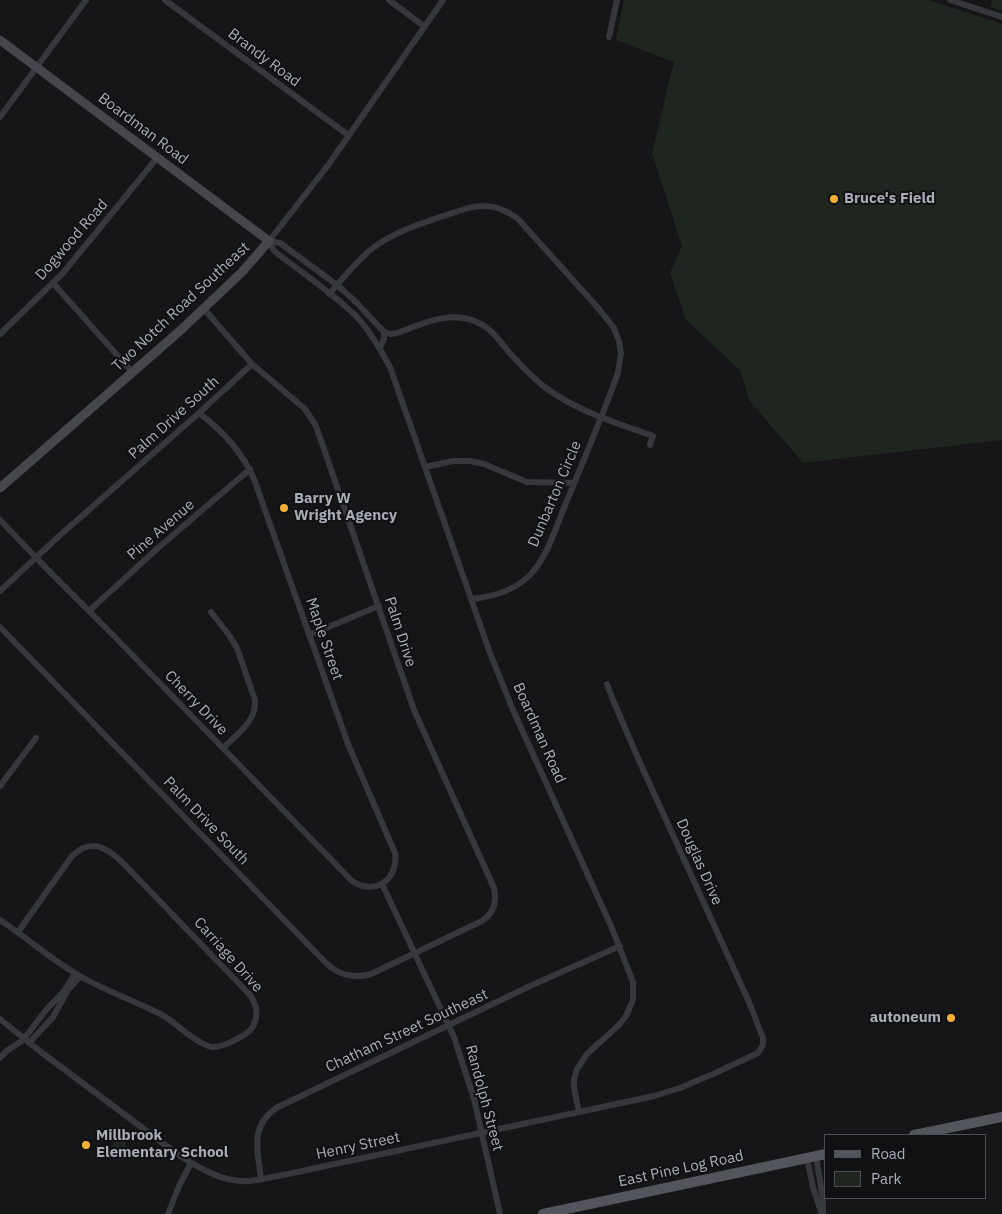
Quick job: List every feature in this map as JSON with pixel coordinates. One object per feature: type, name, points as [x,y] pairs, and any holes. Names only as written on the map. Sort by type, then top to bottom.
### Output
[{"type":"main road","points":[[919,1134],[1002,1117]]},
{"type":"main road","name":"East Pine Log Road","points":[[543,1214],[570,1211],[816,1156]]},
{"type":"street","points":[[0,117],[86,0]]},
{"type":"street","name":"Brandy Road","points":[[165,0],[348,135]]},
{"type":"street","points":[[390,0],[425,27]]},
{"type":"street","name":"Two Notch Road Southeast","points":[[0,488],[133,373],[242,272],[269,241],[323,171],[444,0]]},
{"type":"street","points":[[609,37],[617,0]]},
{"type":"street","points":[[950,0],[1002,18]]},
{"type":"street","name":"Boardman Road","points":[[0,40],[269,241],[280,243],[337,285],[384,332]]},
{"type":"street","name":"Dogwood Road","points":[[0,334],[64,272],[157,158]]},
{"type":"street","name":"Dunbarton Circle","points":[[329,294],[369,252],[393,236],[468,208],[485,206],[503,210],[519,220],[614,328],[619,341],[621,360],[618,373],[550,542],[530,574],[515,586],[503,592],[471,599]]},
{"type":"street","name":"Boardman Road","points":[[269,241],[274,251],[356,317],[372,336],[390,367],[490,653],[513,710],[608,918],[633,982],[633,1000],[623,1021],[587,1054],[578,1069],[574,1080],[578,1112]]},
{"type":"street","points":[[53,283],[133,373]]},
{"type":"street","name":"Palm Drive","points":[[204,309],[252,364],[305,409],[319,432],[414,710],[495,894],[494,908],[486,919],[453,936],[415,952]]},
{"type":"street","points":[[380,348],[384,339],[384,332],[397,333],[448,317],[462,318],[481,324],[491,332],[528,373],[546,388],[582,409],[653,436],[650,445]]},
{"type":"street","name":"Palm Drive South","points":[[0,591],[252,364]]},
{"type":"street","name":"Maple Street","points":[[199,413],[226,436],[245,460],[254,479],[348,744],[395,853],[396,862],[393,871],[382,884]]},
{"type":"street","points":[[425,467],[453,461],[470,461],[491,466],[527,482],[574,483]]},
{"type":"street","name":"Pine Avenue","points":[[89,611],[158,548],[250,469]]},
{"type":"street","name":"Cherry Drive","points":[[0,520],[352,881],[364,886],[373,887],[382,884]]},
{"type":"street","points":[[309,635],[379,606]]},
{"type":"street","points":[[211,612],[230,635],[237,648],[255,700],[255,709],[252,717],[223,748]]},
{"type":"street","name":"Palm Drive South","points":[[0,627],[329,966],[339,973],[361,976],[371,974],[415,952]]},
{"type":"street","name":"Douglas Drive","points":[[608,684],[641,764],[749,1002],[763,1038],[763,1045],[760,1050]]},
{"type":"street","points":[[0,786],[36,738]]},
{"type":"street","name":"Carriage Drive","points":[[0,920],[77,975],[163,1016],[200,1042],[212,1046],[223,1045],[247,1033],[253,1026],[256,1018],[256,1008],[250,995],[122,862],[103,847],[84,848],[72,856],[18,932]]},
{"type":"street","name":"Randolph Street","points":[[382,884],[449,1025],[456,1044],[468,1078],[500,1214]]},
{"type":"street","name":"Chatham Street Southeast","points":[[261,1179],[257,1136],[264,1120],[280,1106],[530,986],[620,946]]},
{"type":"street","points":[[0,1058],[8,1050],[27,1040],[53,1016],[77,975]]},
{"type":"street","name":"Henry Street","points":[[0,1019],[83,1084],[191,1163],[227,1179],[242,1181],[261,1179],[654,1096],[720,1071],[758,1053],[760,1050]]},
{"type":"street","points":[[816,1156],[823,1200],[822,1214]]},
{"type":"street","points":[[168,1214],[191,1163]]},
{"type":"green space","name":"Bruce's Field","points":[[624,0],[929,0],[1002,24],[1002,440],[803,463],[749,400],[740,370],[686,320],[670,273],[682,246],[652,153],[674,62],[616,40]]},
{"type":"green space","points":[[992,0],[1002,0],[1002,11],[990,7]]},
{"type":"green space","points":[[124,1132],[126,1149],[113,1150],[112,1134]]},
{"type":"place","name":"Bruce's Field","points":[[834,199]]},
{"type":"place","name":"Barry W Wright Agency","points":[[284,508]]},
{"type":"place","name":"autoneum","points":[[951,1018]]},
{"type":"place","name":"Millbrook Elementary School","points":[[86,1145]]}]
